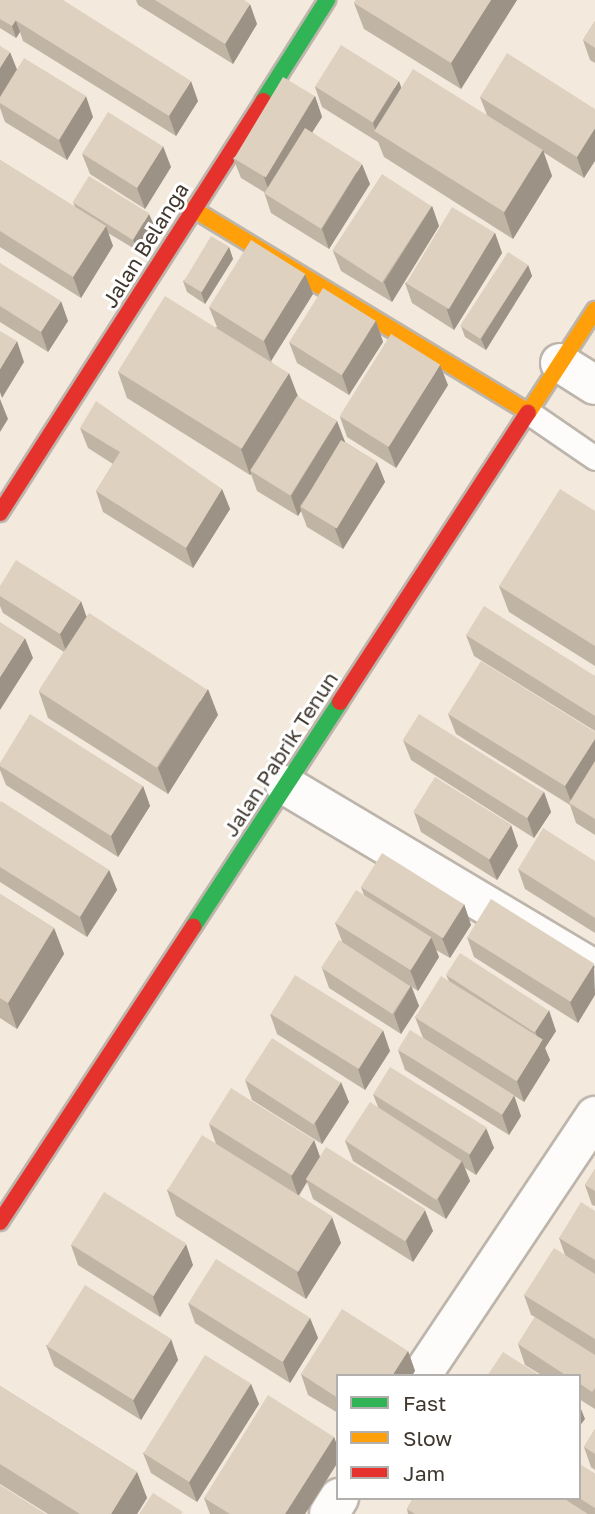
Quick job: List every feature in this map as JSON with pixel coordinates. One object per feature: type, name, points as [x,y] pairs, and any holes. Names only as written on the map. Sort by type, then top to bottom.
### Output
[{"type":"street","name":"Jalan Belanga","points":[[0,513],[193,209],[314,5]]},
{"type":"street","points":[[193,209],[528,412]]},
{"type":"street","name":"Jalan Pabrik Tenun","points":[[0,1222],[595,310]]},
{"type":"street","points":[[560,363],[595,386]]},
{"type":"street","points":[[285,785],[595,970]]},
{"type":"street","points":[[422,1374],[595,1116]]},
{"type":"lane","points":[[528,412],[595,458]]},
{"type":"building","points":[[0,0],[28,0],[12,26],[0,19]]},
{"type":"building","points":[[28,0],[63,0],[191,81],[169,116],[15,20]]},
{"type":"building","points":[[155,0],[244,0],[250,4],[225,44]]},
{"type":"building","points":[[356,0],[491,0],[451,63],[354,3]]},
{"type":"building","points":[[595,21],[595,48],[583,40]]},
{"type":"building","points":[[341,45],[399,81],[373,123],[315,87]]},
{"type":"building","points":[[0,46],[10,52],[0,68]]},
{"type":"building","points":[[507,53],[595,109],[595,128],[577,157],[480,97]]},
{"type":"building","points":[[24,58],[86,96],[59,140],[0,103],[0,97]]},
{"type":"building","points":[[413,69],[543,150],[504,212],[374,131]]},
{"type":"building","points":[[283,77],[315,96],[266,177],[234,158]]},
{"type":"building","points":[[108,112],[163,146],[137,188],[82,154]]},
{"type":"building","points":[[305,128],[362,164],[321,229],[264,193]]},
{"type":"building","points":[[0,160],[106,226],[73,277],[0,231]]},
{"type":"building","points":[[382,174],[431,206],[382,282],[332,250]]},
{"type":"building","points":[[89,176],[149,214],[133,240],[73,202]]},
{"type":"building","points":[[452,207],[495,233],[449,309],[406,283]]},
{"type":"building","points":[[211,236],[229,247],[202,292],[184,281]]},
{"type":"building","points":[[251,240],[305,274],[263,341],[209,307]]},
{"type":"building","points":[[508,252],[528,265],[480,339],[460,326]]},
{"type":"building","points":[[0,263],[61,301],[41,332],[0,306]]},
{"type":"building","points":[[323,288],[376,321],[342,375],[289,342]]},
{"type":"building","points":[[165,296],[289,373],[242,449],[118,371]]},
{"type":"building","points":[[0,331],[17,341],[0,369]]},
{"type":"building","points":[[391,334],[440,365],[389,447],[340,416]]},
{"type":"building","points":[[297,396],[337,421],[290,496],[250,471]]},
{"type":"building","points":[[96,401],[222,489],[186,548],[96,491],[120,452],[80,428]]},
{"type":"building","points":[[341,440],[377,462],[337,528],[301,507]]},
{"type":"building","points":[[560,489],[595,511],[595,646],[499,586]]},
{"type":"building","points":[[16,560],[81,601],[60,634],[0,596],[0,586]]},
{"type":"building","points":[[484,606],[595,676],[595,716],[466,635]]},
{"type":"building","points":[[89,613],[207,690],[157,768],[38,691]]},
{"type":"building","points":[[0,622],[25,638],[0,677]]},
{"type":"building","points":[[481,661],[595,732],[595,739],[565,786],[448,714]]},
{"type":"building","points":[[30,714],[143,786],[111,836],[0,766]]},
{"type":"building","points":[[419,714],[544,792],[527,818],[403,740]]},
{"type":"building","points":[[595,761],[595,819],[569,803]]},
{"type":"building","points":[[435,777],[511,825],[490,859],[413,812]]},
{"type":"building","points":[[1,801],[109,870],[80,917],[0,867]]},
{"type":"building","points":[[543,828],[595,861],[595,918],[518,869]]},
{"type":"building","points":[[382,853],[464,904],[443,938],[361,887]]},
{"type":"building","points":[[356,890],[431,937],[411,970],[335,923]]},
{"type":"building","points":[[0,894],[54,928],[8,1003],[0,998]]},
{"type":"building","points":[[491,899],[594,964],[571,1002],[467,937]]},
{"type":"building","points":[[339,940],[410,986],[392,1014],[321,968]]},
{"type":"building","points":[[460,953],[549,1011],[535,1033],[446,975]]},
{"type":"building","points":[[295,975],[383,1030],[359,1069],[271,1014]]},
{"type":"building","points":[[441,976],[543,1040],[517,1081],[415,1018]]},
{"type":"building","points":[[410,1030],[514,1095],[502,1115],[398,1050]]},
{"type":"building","points":[[272,1038],[341,1083],[314,1125],[245,1080]]},
{"type":"building","points":[[390,1067],[487,1127],[470,1155],[373,1094]]},
{"type":"building","points":[[231,1088],[314,1140],[292,1176],[209,1124]]},
{"type":"building","points":[[370,1102],[461,1161],[436,1200],[345,1141]]},
{"type":"building","points":[[202,1135],[333,1217],[298,1272],[168,1190]]},
{"type":"building","points":[[326,1147],[425,1209],[405,1241],[306,1179]]},
{"type":"building","points":[[595,1169],[595,1191],[585,1185]]},
{"type":"building","points":[[104,1192],[186,1243],[153,1296],[71,1245]]},
{"type":"building","points":[[581,1202],[595,1211],[595,1260],[559,1238]]},
{"type":"building","points":[[554,1248],[595,1274],[595,1339],[524,1295]]},
{"type":"building","points":[[216,1259],[310,1318],[283,1362],[188,1303]]},
{"type":"building","points":[[85,1285],[172,1339],[133,1400],[47,1346]]},
{"type":"building","points":[[342,1309],[408,1351],[393,1374],[336,1374],[336,1397],[301,1374]]},
{"type":"building","points":[[535,1317],[595,1355],[595,1388],[592,1392],[581,1384],[581,1374],[564,1374],[518,1344]]},
{"type":"building","points":[[503,1352],[538,1374],[488,1374]]},
{"type":"building","points":[[205,1355],[251,1384],[189,1482],[144,1453]]},
{"type":"building","points":[[0,1386],[137,1472],[111,1514],[80,1514],[0,1464]]},
{"type":"building","points":[[268,1395],[334,1437],[285,1514],[230,1514],[204,1498]]},
{"type":"building","points":[[595,1429],[595,1454],[584,1447]]},
{"type":"building","points":[[581,1465],[595,1474],[595,1508],[581,1499]]},
{"type":"building","points":[[0,1485],[46,1514],[0,1514]]},
{"type":"building","points":[[153,1493],[183,1512],[139,1514]]},
{"type":"building","points":[[412,1500],[566,1500],[588,1514],[415,1514],[407,1509]]},
{"type":"traffic: fast","points":[[263,101],[327,0]]},
{"type":"traffic: fast","points":[[193,927],[340,702]]},
{"type":"traffic: slow","points":[[193,209],[528,412]]},
{"type":"traffic: slow","points":[[528,413],[595,310]]},
{"type":"traffic: jam","points":[[0,513],[263,101]]},
{"type":"traffic: jam","points":[[340,702],[528,413]]},
{"type":"traffic: jam","points":[[0,1222],[193,927]]}]
